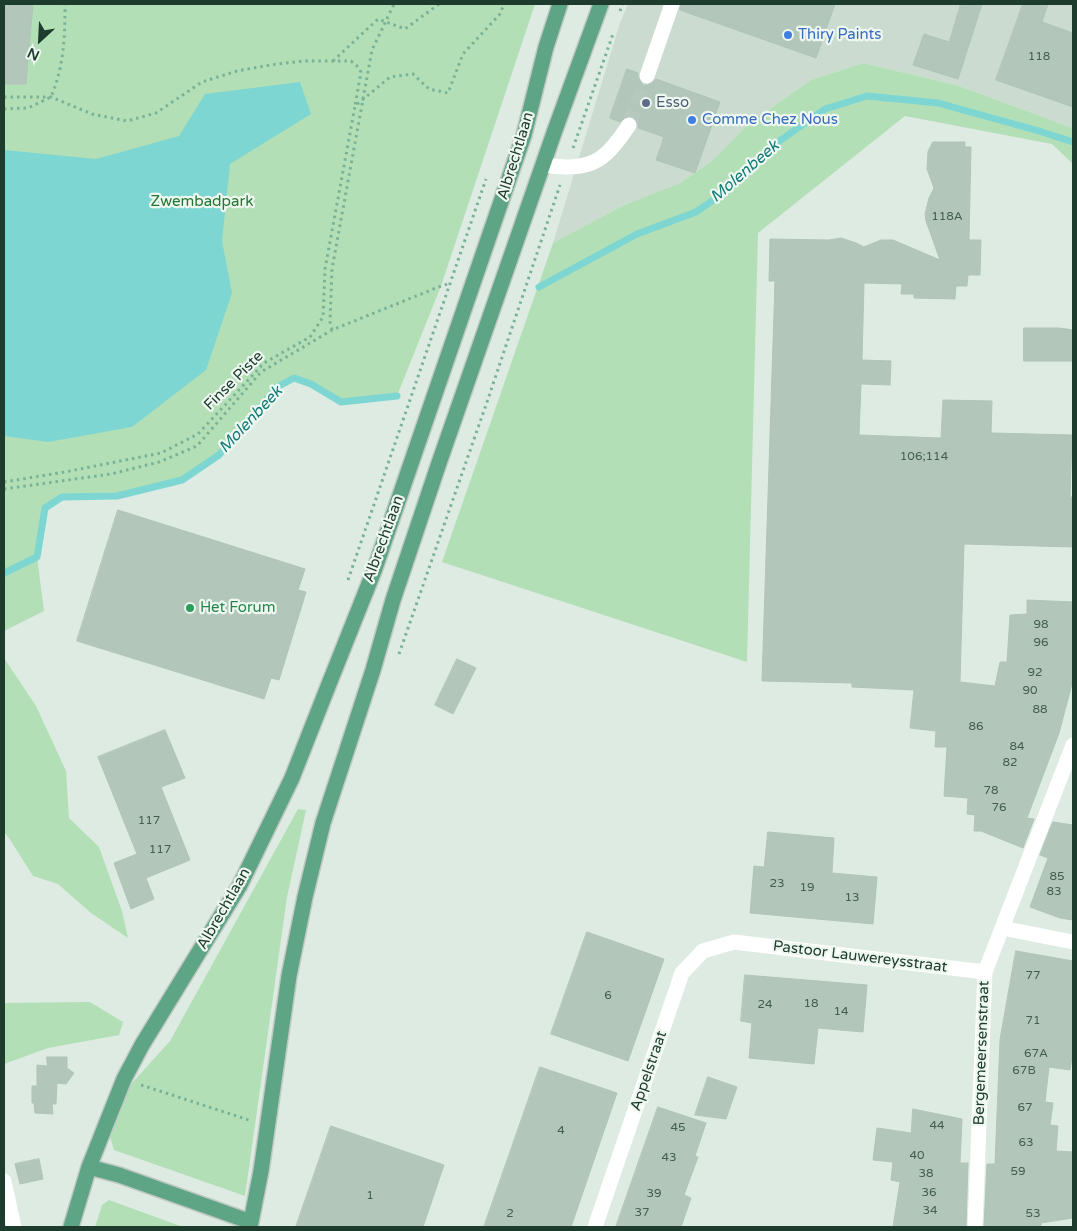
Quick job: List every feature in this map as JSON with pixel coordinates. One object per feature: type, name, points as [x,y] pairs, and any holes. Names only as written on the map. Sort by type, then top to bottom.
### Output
[{"type":"main road","name":"Albrechtlaan","points":[[72,1227],[89,1167],[124,1079],[142,1045],[240,886],[292,778],[374,571],[476,277],[524,135],[546,47],[560,4]]},
{"type":"main road","name":"Albrechtlaan","points":[[250,1225],[261,1171],[289,976],[305,897],[323,823],[373,670],[401,576],[543,165],[601,4]]},
{"type":"main road","points":[[89,1167],[119,1175],[250,1225]]},
{"type":"street","points":[[647,76],[672,4]]},
{"type":"street","points":[[543,165],[566,168],[586,166],[602,158],[616,144],[629,125]]},
{"type":"street","name":"Bergemeersenstraat","points":[[975,1227],[985,972],[1073,745]]},
{"type":"street","points":[[1002,928],[1073,942]]},
{"type":"street","name":"Pastoor Lauwereysstraat","points":[[734,942],[985,972]]},
{"type":"street","name":"Appelstraat","points":[[595,1227],[682,973],[703,951],[734,942]]},
{"type":"street","points":[[4,1180],[14,1227]]},
{"type":"path","points":[[4,109],[28,108],[51,97],[58,79],[64,46],[65,4]]},
{"type":"path","points":[[332,330],[330,322],[332,268],[372,50],[394,4]]},
{"type":"path","points":[[333,61],[378,19],[405,29],[439,4]]},
{"type":"path","points":[[355,106],[390,77],[412,74],[429,89],[448,92],[463,54],[500,14],[504,4]]},
{"type":"path","points":[[620,12],[623,4]]},
{"type":"path","points":[[397,662],[614,28]]},
{"type":"path","name":"Finse Piste","points":[[4,97],[51,97],[86,112],[127,121],[156,113],[202,82],[237,71],[270,64],[303,61],[351,61],[358,66],[360,72],[325,268],[323,317],[310,337],[264,363],[198,434],[161,452],[65,472],[4,482]]},
{"type":"path","points":[[346,585],[488,174]]},
{"type":"path","points":[[4,489],[112,474],[158,462],[197,446],[261,372],[332,330],[441,286],[476,277]]},
{"type":"path","points":[[134,1082],[250,1120]]},
{"type":"shaded area","points":[[628,4],[1073,4],[1073,128],[956,85],[863,63],[811,80],[747,125],[711,162],[680,183],[624,205],[553,243],[620,23]]},
{"type":"green space","name":"Zwembadpark","points":[[4,4],[535,4],[441,286],[397,396],[341,402],[311,384],[294,378],[277,387],[219,455],[182,480],[117,496],[62,497],[45,508],[37,557],[44,611],[4,631]]},
{"type":"green space","points":[[863,63],[956,85],[1073,128],[1073,164],[1052,144],[905,116],[758,233],[747,662],[442,562],[553,243],[624,205],[680,183],[711,162],[747,125],[811,80]]},
{"type":"green space","points":[[4,658],[36,706],[66,771],[69,818],[99,847],[122,911],[128,938],[91,913],[58,884],[33,876],[4,832]]},
{"type":"green space","points":[[298,809],[306,810],[287,897],[245,1196],[114,1150],[106,1124],[133,1082],[170,1041]]},
{"type":"green space","points":[[90,1002],[123,1022],[119,1035],[48,1048],[4,1064],[4,1003]]},
{"type":"green space","points":[[109,1200],[183,1227],[95,1227],[102,1205]]},
{"type":"water","points":[[300,82],[311,114],[230,164],[222,241],[232,293],[206,370],[132,427],[48,442],[4,436],[4,150],[96,159],[179,136],[205,94]]},
{"type":"building","points":[[4,4],[33,4],[26,84],[4,84]]},
{"type":"building","name":"Thiry Paints","points":[[681,4],[835,4],[816,58],[680,10]]},
{"type":"building","points":[[961,4],[982,4],[958,79],[913,65],[924,34],[949,42]]},
{"type":"building","points":[[1023,4],[1048,4],[1042,22],[1073,33],[1073,107],[996,80]]},
{"type":"building","points":[[627,69],[638,73],[638,78],[643,85],[649,85],[656,79],[720,102],[695,173],[656,160],[664,137],[638,128],[638,122],[634,117],[626,116],[620,122],[610,118]]},
{"type":"building","points":[[933,142],[965,142],[965,147],[971,147],[969,240],[981,240],[980,275],[968,275],[967,286],[956,286],[955,299],[914,298],[914,294],[901,294],[902,284],[864,283],[862,360],[891,361],[890,385],[861,384],[859,435],[941,438],[943,400],[992,401],[991,433],[1072,435],[1070,497],[1073,497],[1073,547],[964,544],[960,682],[995,686],[1000,662],[1007,662],[1010,615],[1027,614],[1027,600],[1073,602],[1073,680],[1059,733],[1027,818],[1034,819],[1023,848],[981,831],[974,831],[975,815],[967,814],[968,798],[944,796],[947,747],[935,747],[936,731],[910,728],[914,690],[852,687],[852,683],[762,681],[775,281],[769,281],[770,239],[829,240],[841,238],[864,247],[881,240],[893,240],[940,260],[925,214],[934,188],[927,169],[928,152]]},
{"type":"building","points":[[1024,328],[1073,330],[1073,361],[1024,361]]},
{"type":"building","name":"Het Forum","points":[[118,510],[305,569],[298,590],[306,592],[279,680],[271,678],[264,699],[77,641]]},
{"type":"building","points":[[457,659],[476,668],[453,714],[435,705]]},
{"type":"building","points":[[165,730],[185,778],[161,787],[190,860],[146,878],[154,899],[131,909],[114,863],[137,854],[98,757]]},
{"type":"building","points":[[1053,822],[1073,825],[1073,920],[1060,918],[1030,907],[1048,858],[1040,855]]},
{"type":"building","points":[[768,832],[834,838],[832,873],[877,877],[873,924],[750,913],[754,866],[764,867]]},
{"type":"building","points":[[587,932],[664,959],[628,1061],[551,1034]]},
{"type":"building","points":[[1016,951],[1073,961],[1073,1050],[1070,1070],[1049,1067],[1045,1102],[1053,1103],[1050,1125],[1058,1126],[1056,1151],[1073,1152],[1073,1218],[1041,1223],[1041,1227],[984,1227],[987,1164],[995,1164],[1000,1040]]},
{"type":"building","points":[[745,975],[867,985],[863,1032],[818,1028],[814,1064],[749,1058],[752,1023],[741,1021]]},
{"type":"building","points":[[47,1057],[67,1057],[67,1068],[74,1073],[66,1084],[57,1083],[56,1104],[52,1104],[53,1114],[35,1113],[34,1103],[32,1103],[32,1086],[37,1086],[37,1065],[47,1066]]},
{"type":"building","points":[[540,1067],[617,1093],[571,1227],[484,1227]]},
{"type":"building","points":[[708,1077],[737,1087],[726,1119],[695,1115]]},
{"type":"building","points":[[658,1107],[706,1123],[695,1156],[698,1157],[684,1195],[691,1198],[681,1227],[616,1227]]},
{"type":"building","points":[[913,1109],[962,1119],[960,1163],[968,1163],[966,1227],[893,1227],[900,1182],[891,1180],[893,1162],[873,1160],[877,1128],[911,1133]]},
{"type":"building","points":[[331,1126],[444,1165],[423,1227],[296,1227]]},
{"type":"building","points":[[39,1159],[43,1179],[20,1184],[15,1164]]},
{"type":"waterway","name":"Molenbeek","points":[[539,287],[637,234],[696,212],[732,187],[768,149],[825,109],[867,96],[938,103],[1073,142]]},
{"type":"waterway","name":"Molenbeek","points":[[4,573],[37,557],[45,508],[62,497],[117,496],[182,480],[219,455],[277,387],[294,378],[311,384],[341,402],[397,396]]},
{"type":"tunnel","points":[[629,125],[647,76]]},
{"type":"place","name":"Thiry Paints","points":[[788,35]]},
{"type":"place","name":"Esso","points":[[646,103]]},
{"type":"place","name":"Comme Chez Nous","points":[[692,120]]},
{"type":"place","name":"Het Forum","points":[[190,608]]}]
